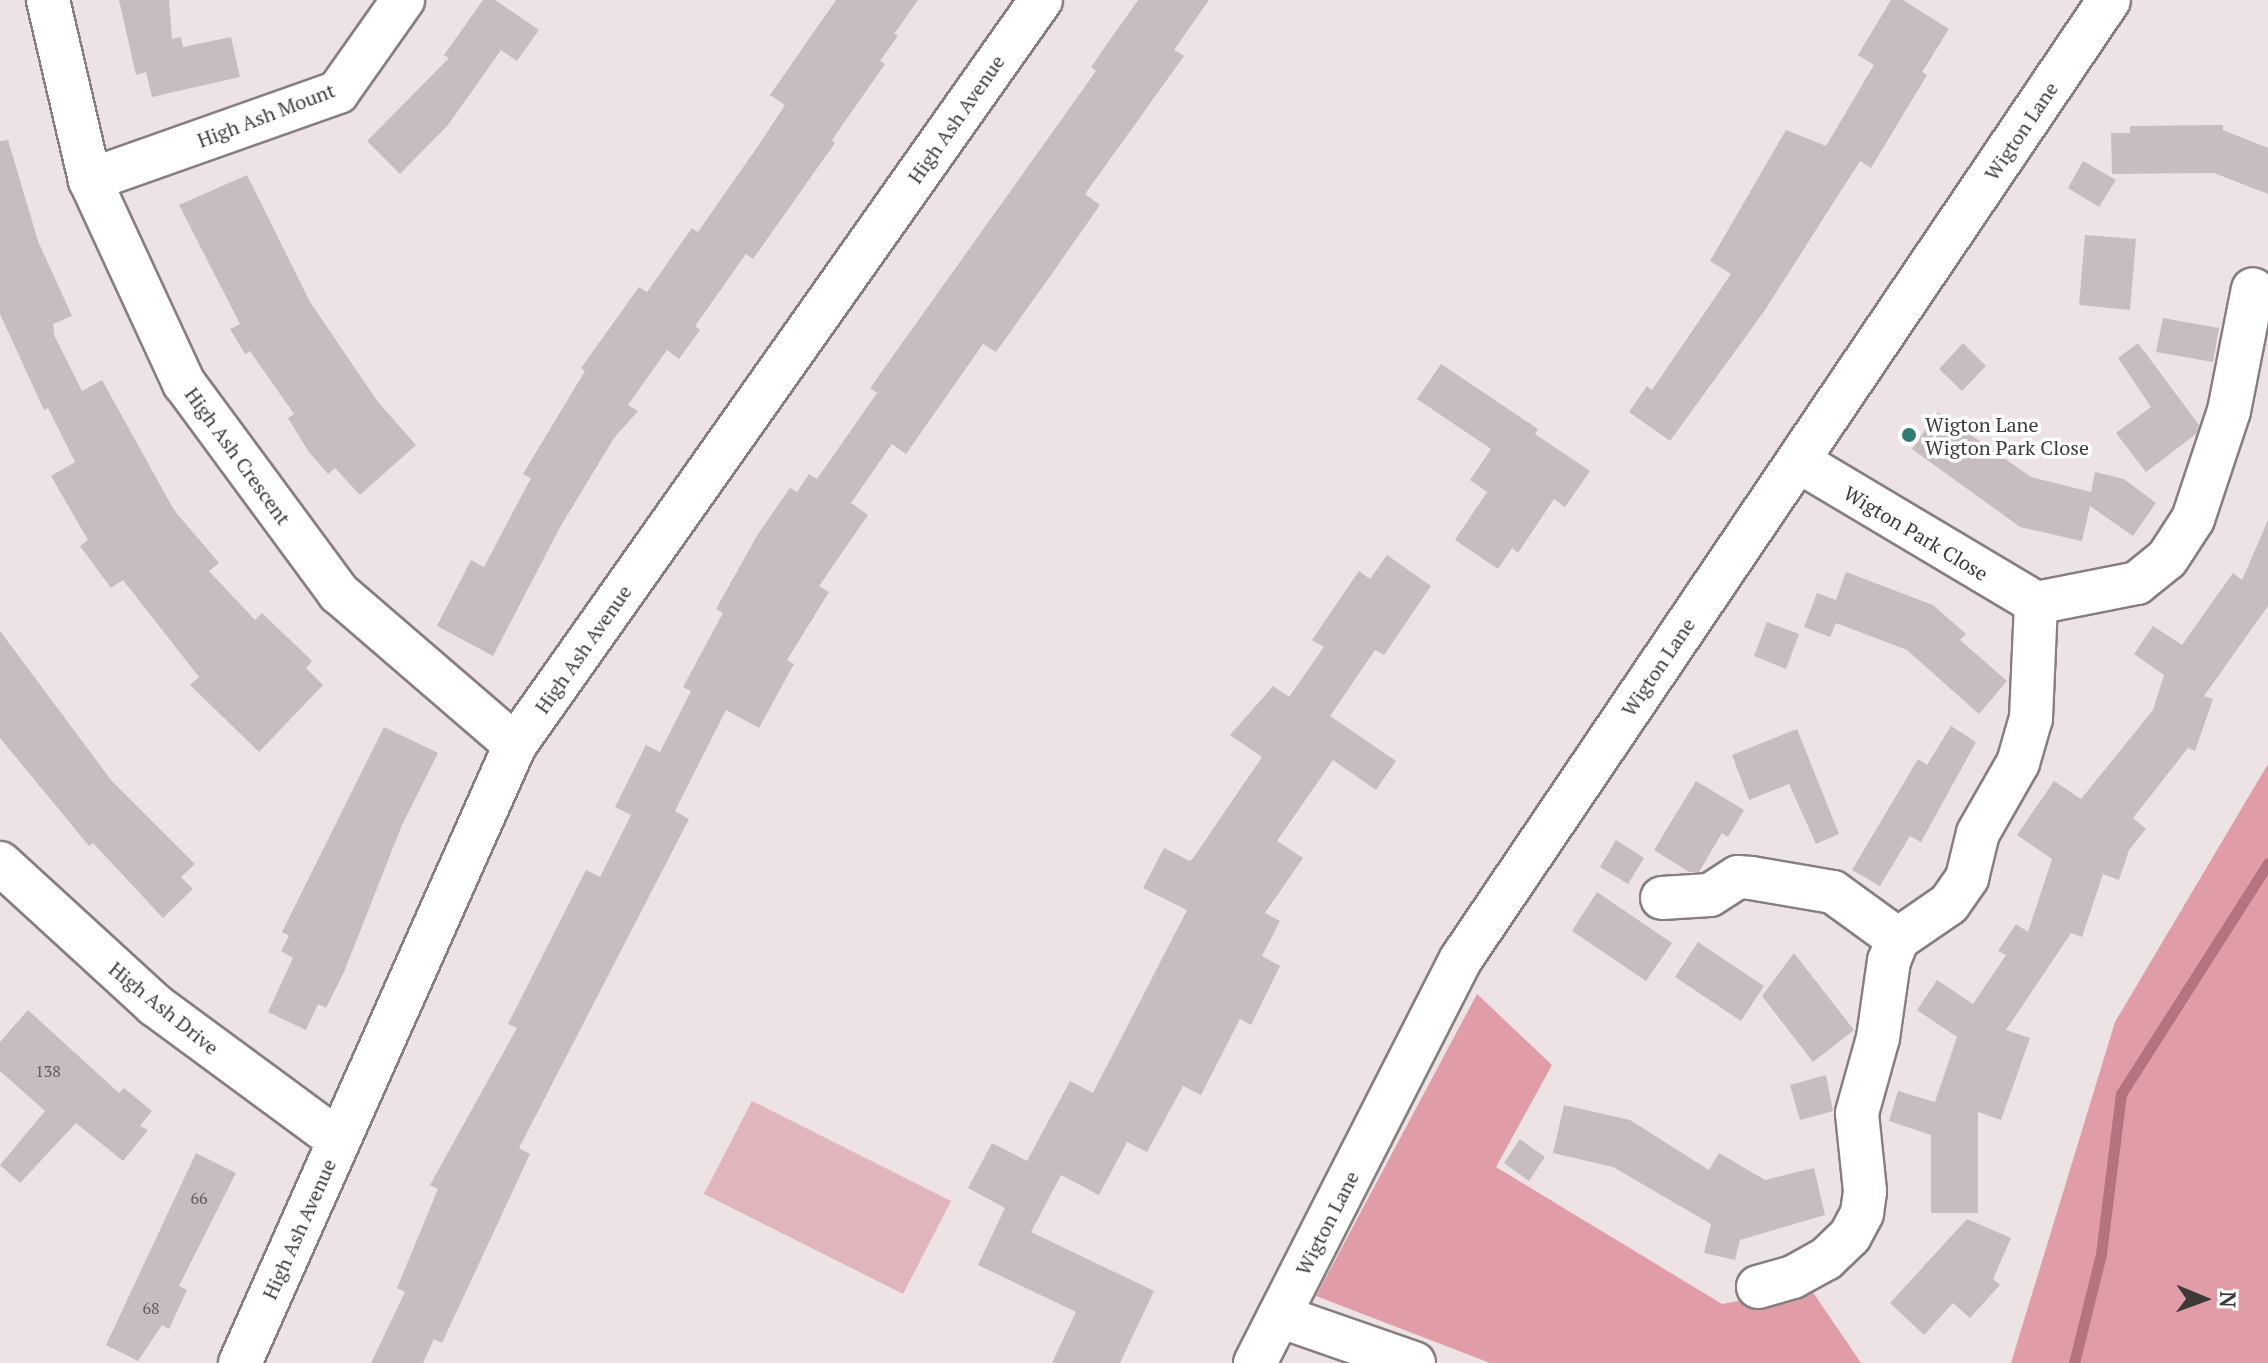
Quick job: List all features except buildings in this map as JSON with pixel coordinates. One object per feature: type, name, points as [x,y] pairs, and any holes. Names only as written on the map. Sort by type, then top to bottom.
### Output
[{"type":"street","name":"High Ash Crescent","points":[[48,0],[90,180],[184,383],[339,593],[515,745]]},
{"type":"street","name":"High Ash Mount","points":[[90,180],[338,92],[403,0]]},
{"type":"street","name":"High Ash Avenue","points":[[240,1363],[515,745],[1041,0]]},
{"type":"street","name":"Wigton Lane","points":[[1255,1363],[1461,959],[2109,0]]},
{"type":"street","points":[[1758,1287],[1793,1277],[1826,1259],[1850,1236],[1862,1213],[1857,1113],[1898,939],[1949,904],[1967,878],[1978,833],[2018,763],[2031,718],[2036,603],[2137,583],[2167,559],[2193,519],[2229,411],[2253,289]]},
{"type":"street","name":"Wigton Park Close","points":[[1798,461],[2036,603]]},
{"type":"street","name":"High Ash Drive","points":[[0,863],[155,1005],[338,1140]]},
{"type":"street","points":[[1662,898],[1710,895],[1738,877],[1833,892],[1898,939]]},
{"type":"street","points":[[1279,1316],[1414,1363]]},
{"type":"shaded area","points":[[2268,764],[2268,1363],[2011,1363],[2115,1022]]},
{"type":"shaded area","points":[[1477,994],[1552,1065],[1496,1167],[1722,1304],[1810,1288],[1861,1363],[1490,1363],[1316,1296]]},
{"type":"shaded area","points":[[752,1101],[951,1201],[903,1294],[704,1194]]},
{"type":"waterway","points":[[2074,1363],[2101,1254],[2121,1094],[2268,863]]},
{"type":"place","name":"Wigton Lane Wigton Park Close","points":[[1909,435]]}]
